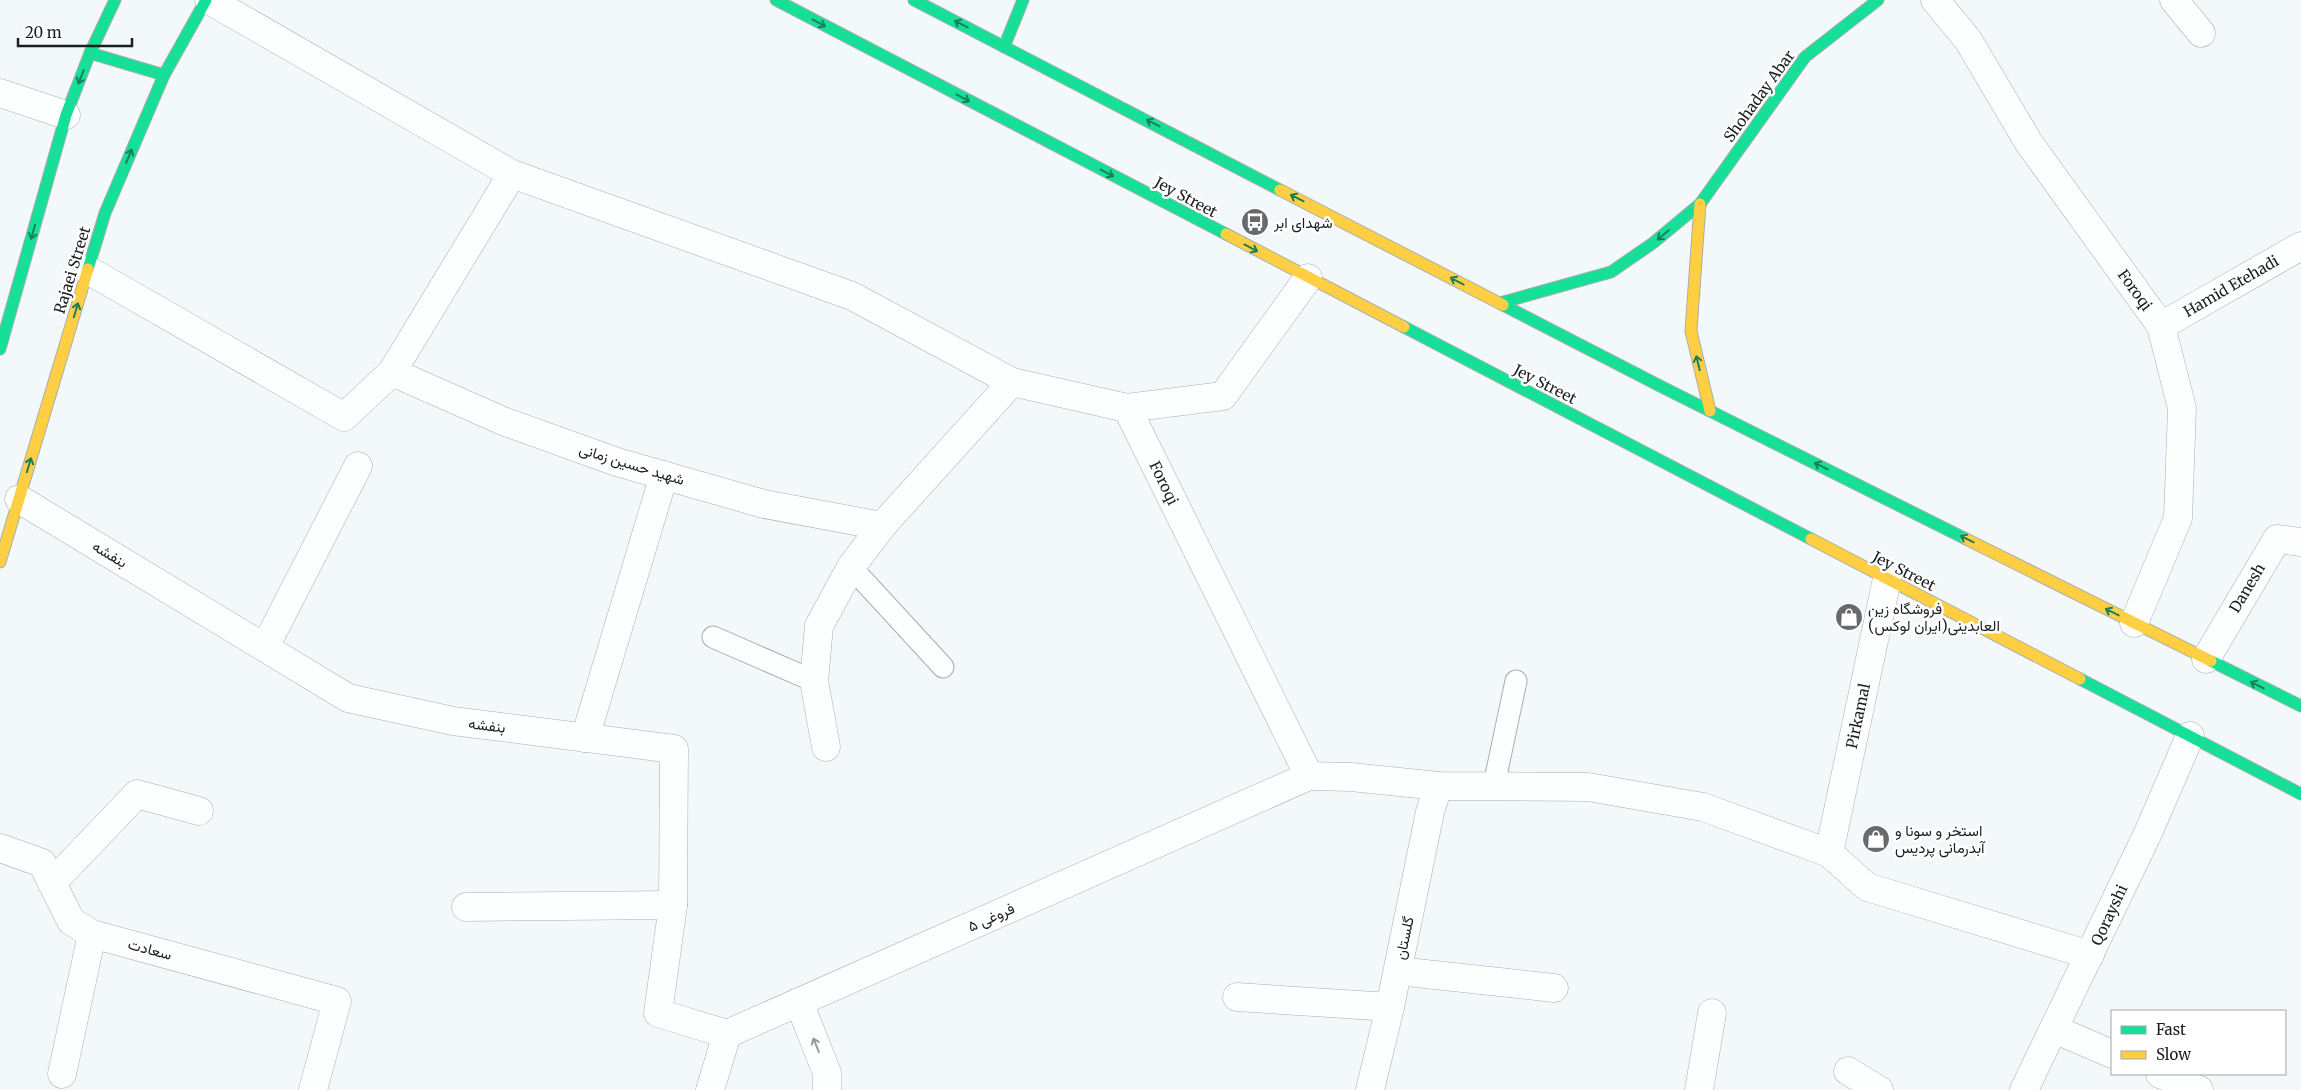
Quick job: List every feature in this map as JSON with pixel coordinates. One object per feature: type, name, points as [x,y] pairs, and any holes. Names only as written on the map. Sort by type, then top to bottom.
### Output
[{"type":"main road","points":[[0,349],[66,115],[90,54],[115,0]]},
{"type":"main road","name":"Rajaei Street","points":[[0,562],[105,213],[164,75],[208,0]]},
{"type":"main road","name":"Jey Street","points":[[776,0],[2301,794]]},
{"type":"main road","points":[[914,0],[1710,410],[2301,706]]},
{"type":"main road","points":[[1004,47],[1023,0]]},
{"type":"main road","name":"Shohaday Abar","points":[[1500,303],[1612,272],[1654,243],[1700,204],[1805,57],[1878,0]]},
{"type":"main road","points":[[90,54],[164,75]]},
{"type":"main road","points":[[1700,204],[1691,331],[1710,410]]},
{"type":"street","points":[[208,0],[512,174],[852,296],[1012,382],[1127,408],[1223,396],[1308,278]]},
{"type":"street","name":"Foroqi","points":[[1935,0],[1968,40],[2029,143],[2161,326],[2182,408],[2178,518],[2134,623]]},
{"type":"street","points":[[2174,0],[2201,33]]},
{"type":"street","points":[[0,94],[66,115]]},
{"type":"street","points":[[88,270],[344,417],[392,372],[512,174]]},
{"type":"street","name":"Hamid Etehadi","points":[[2161,326],[2301,246]]},
{"type":"street","name":"شهید حسین زمانی","points":[[392,372],[503,421],[617,462],[764,504],[882,526]]},
{"type":"street","points":[[826,747],[814,682],[819,626],[851,568],[882,526],[1012,382]]},
{"type":"street","name":"Foroqi","points":[[1127,408],[1308,776]]},
{"type":"street","points":[[265,647],[358,466]]},
{"type":"street","points":[[585,738],[664,475]]},
{"type":"street","name":"بنفشه","points":[[19,500],[348,698],[453,721],[674,749],[673,905],[658,1013],[727,1034]]},
{"type":"street","name":"Danesh","points":[[2206,659],[2277,539],[2301,542]]},
{"type":"street","name":"Pirkamal","points":[[1829,853],[1887,579]]},
{"type":"street","name":"Qorayshi","points":[[2024,1090],[2148,833],[2190,736]]},
{"type":"street","points":[[1308,776],[1351,777],[1438,786],[1588,787],[1703,807],[1829,853],[1866,887],[2090,955]]},
{"type":"street","name":"فروغی ۵","points":[[727,1034],[1308,776]]},
{"type":"street","name":"گلستان","points":[[1370,1090],[1398,971],[1430,812],[1438,786]]},
{"type":"street","points":[[52,882],[137,794],[199,811]]},
{"type":"street","name":"سعادت","points":[[0,848],[42,863],[71,921],[92,934],[337,1000],[313,1090]]},
{"type":"street","points":[[466,907],[673,905]]},
{"type":"street","points":[[62,1074],[92,934]]},
{"type":"street","points":[[1398,971],[1554,988]]},
{"type":"street","points":[[1236,997],[1390,1007]]},
{"type":"street","points":[[799,1002],[827,1073],[827,1090]]},
{"type":"street","points":[[1699,1090],[1712,1012]]},
{"type":"street","points":[[2054,1029],[2111,1054]]},
{"type":"street","points":[[710,1090],[727,1034]]},
{"type":"street","points":[[1848,1071],[1879,1090]]},
{"type":"street","points":[[2162,1075],[2199,1090]]},
{"type":"lane","points":[[851,568],[943,667]]},
{"type":"lane","points":[[713,637],[814,682]]},
{"type":"lane","points":[[1494,785],[1516,680]]},
{"type":"traffic: fast","points":[[0,349],[66,115],[90,53],[115,0]]},
{"type":"traffic: fast","points":[[88,269],[105,213],[164,75],[206,0]]},
{"type":"traffic: fast","points":[[776,0],[1226,234]]},
{"type":"traffic: fast","points":[[914,0],[1280,190]]},
{"type":"traffic: fast","points":[[1004,47],[1023,0]]},
{"type":"traffic: fast","points":[[1500,303],[1611,272],[1653,243],[1700,204],[1805,57],[1878,0]]},
{"type":"traffic: fast","points":[[90,53],[164,75]]},
{"type":"traffic: fast","points":[[1503,305],[1966,539]]},
{"type":"traffic: fast","points":[[1404,327],[1811,539]]},
{"type":"traffic: fast","points":[[2211,661],[2301,706]]},
{"type":"traffic: fast","points":[[2080,679],[2301,794]]},
{"type":"traffic: slow","points":[[1280,190],[1503,305]]},
{"type":"traffic: slow","points":[[1700,204],[1691,331],[1710,411]]},
{"type":"traffic: slow","points":[[1226,234],[1404,327]]},
{"type":"traffic: slow","points":[[0,562],[88,269]]},
{"type":"traffic: slow","points":[[1811,539],[2080,679]]},
{"type":"traffic: slow","points":[[1966,539],[2211,661]]},
{"type":"place","name":"شهدای ابر","points":[[1255,222]]},
{"type":"place","name":"فروشگاه زین العابدینی(ایران لوکس)","points":[[1849,617]]},
{"type":"place","name":"استخر و سونا و آبدرمانی پردیس","points":[[1876,839]]}]
